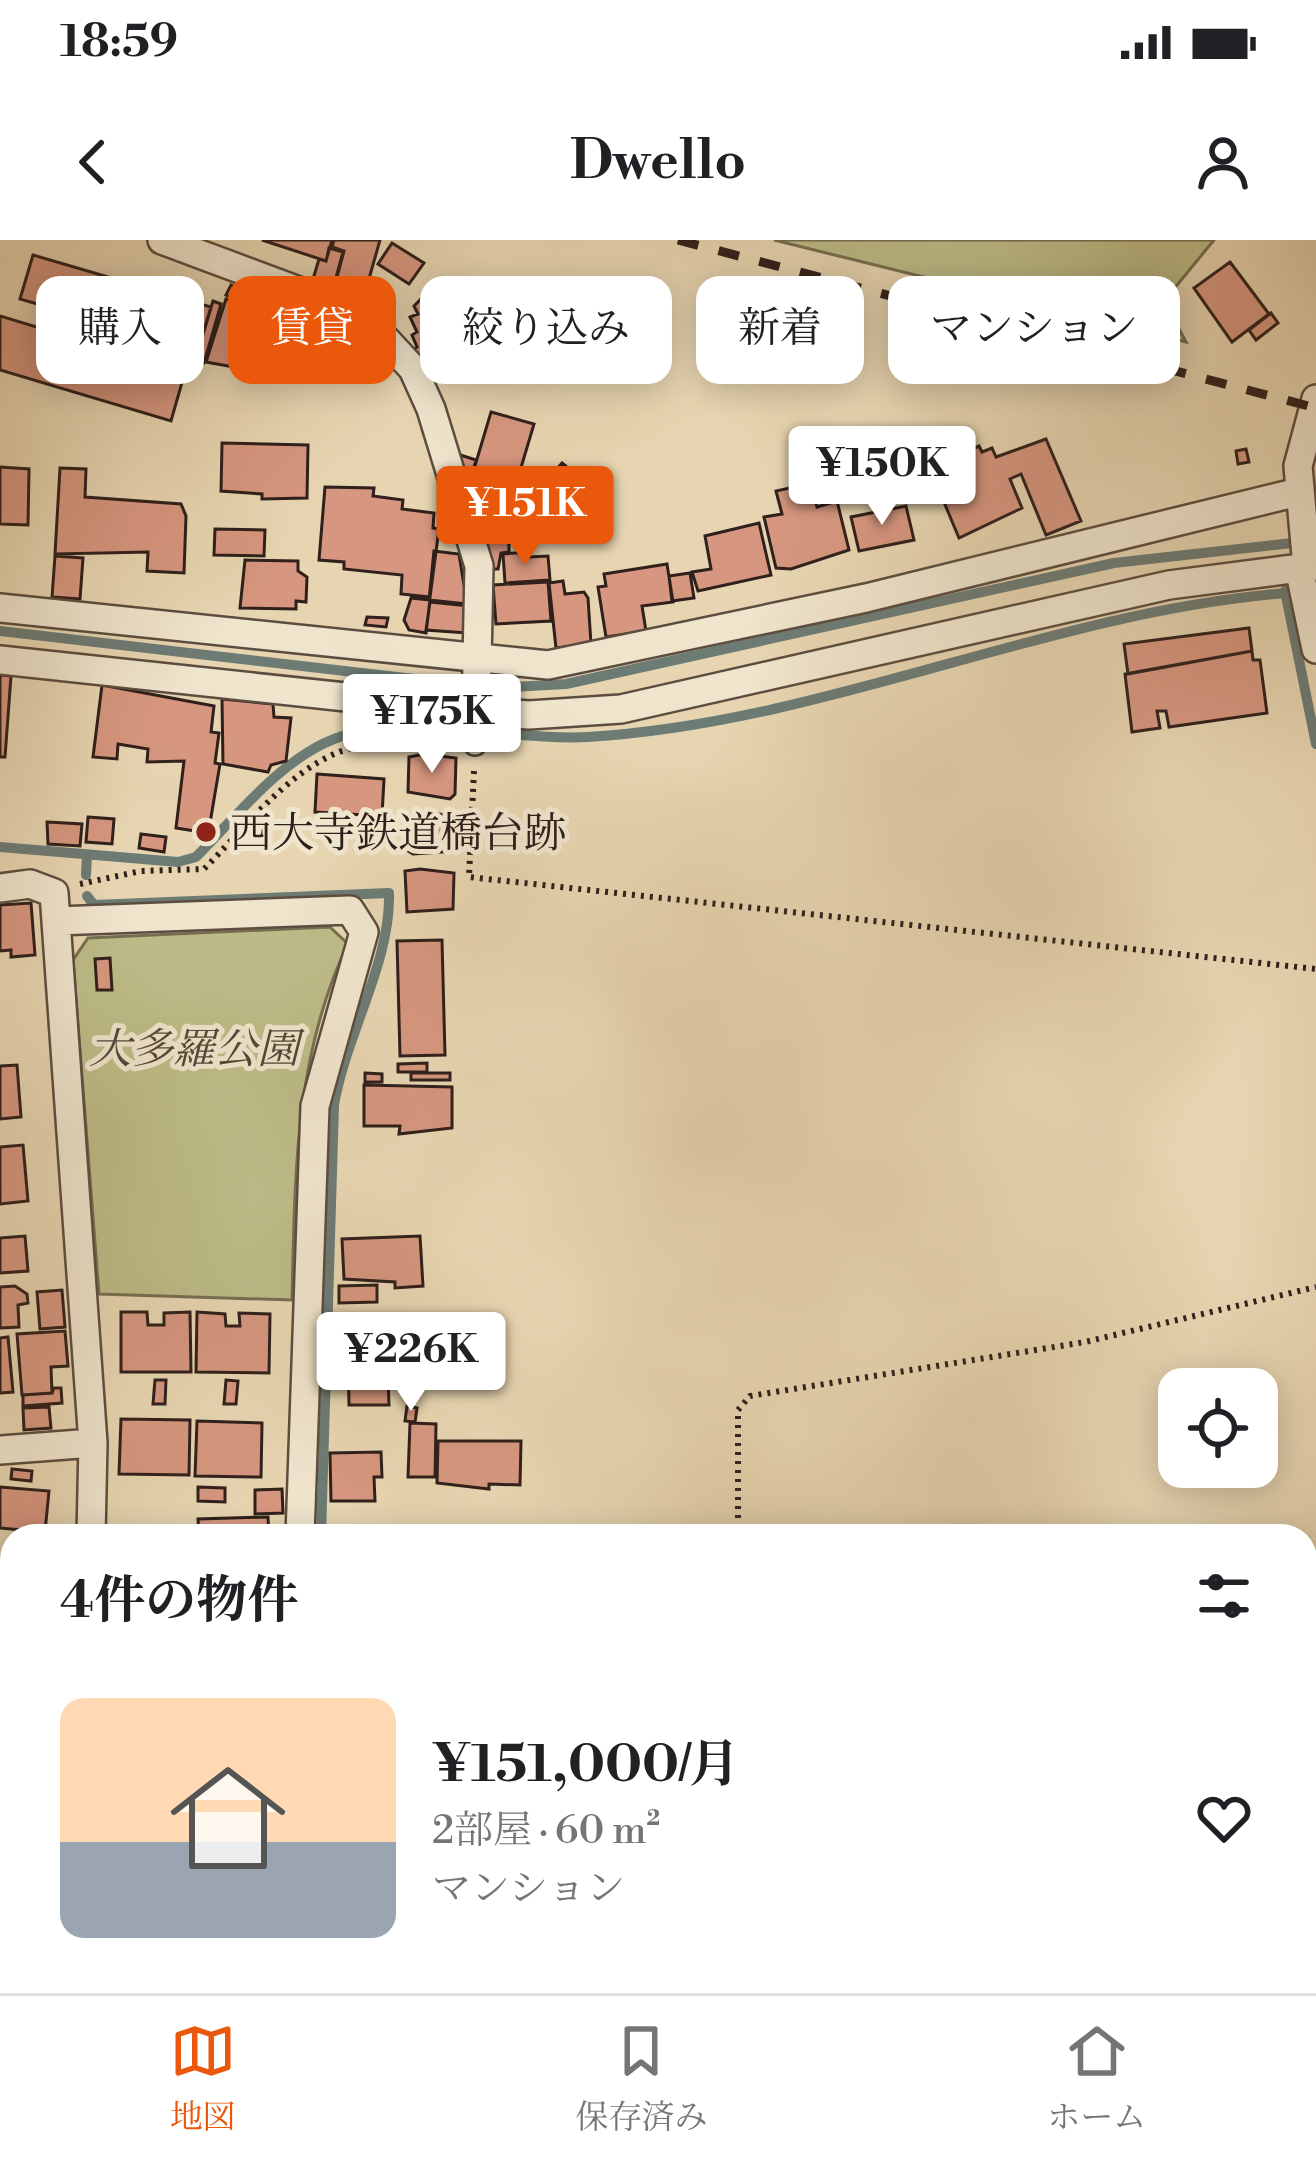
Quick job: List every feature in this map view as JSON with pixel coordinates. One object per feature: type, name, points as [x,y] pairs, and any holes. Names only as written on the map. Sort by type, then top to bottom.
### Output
[{"type":"street","points":[[162,240],[363,315],[413,369],[431,409],[479,566],[477,708]]},
{"type":"street","points":[[1316,399],[1298,466],[1316,649]]},
{"type":"street","points":[[0,608],[477,708],[568,663],[866,598],[1298,492]]},
{"type":"street","points":[[0,660],[529,715],[621,709],[1306,557]]},
{"type":"street","points":[[0,888],[30,884],[56,907],[350,910],[364,932],[315,1106],[301,1524]]},
{"type":"street","points":[[56,907],[93,1443],[91,1524]]},
{"type":"street","points":[[0,1450],[93,1443]]},
{"type":"path","points":[[56,907],[115,875],[204,869],[305,772],[339,752],[399,745],[477,708],[470,878],[1316,969]]},
{"type":"path","points":[[739,1524],[738,1410],[750,1396],[1085,1342],[1316,1288]]},
{"type":"green space","points":[[774,240],[1214,240],[1180,281],[1180,276],[919,276]]},
{"type":"green space","name":"大多羅公園","points":[[330,927],[348,944],[330,986],[307,1074],[297,1163],[292,1300],[99,1294],[73,960],[88,938]]},
{"type":"building","points":[[262,240],[332,240],[326,261]]},
{"type":"building","points":[[334,240],[380,240],[370,276],[337,276],[344,251],[332,247]]},
{"type":"building","points":[[392,243],[424,263],[409,284],[378,264]]},
{"type":"building","points":[[329,248],[343,252],[336,276],[314,276],[319,259],[326,261]]},
{"type":"building","points":[[33,255],[105,276],[36,276],[36,304],[20,299]]},
{"type":"building","points":[[1230,262],[1269,314],[1232,342],[1194,288]]},
{"type":"building","points":[[226,299],[228,366],[206,362]]},
{"type":"building","points":[[420,300],[420,364],[412,349],[417,347],[410,317],[418,314],[414,306]]},
{"type":"building","points":[[213,301],[221,304],[204,363],[204,331]]},
{"type":"building","points":[[204,305],[211,307],[204,331]]},
{"type":"building","points":[[1271,313],[1278,323],[1256,340],[1249,330]]},
{"type":"building","points":[[0,316],[36,327],[36,381],[0,370]]},
{"type":"building","points":[[47,384],[182,384],[171,421]]},
{"type":"building","points":[[491,412],[534,424],[509,508],[466,496]]},
{"type":"building","points":[[1046,439],[1081,521],[1046,535],[1021,474],[1010,479],[1022,508],[959,538],[936,483],[962,472],[956,456],[979,446],[982,452],[992,448],[996,457]]},
{"type":"building","points":[[222,443],[308,445],[307,498],[262,499],[262,494],[221,491]]},
{"type":"building","points":[[1246,449],[1249,462],[1238,464],[1236,451]]},
{"type":"building","points":[[454,453],[476,460],[466,496]]},
{"type":"building","points":[[562,463],[579,477],[562,496],[545,482]]},
{"type":"building","points":[[0,467],[29,469],[28,525],[0,524]]},
{"type":"building","points":[[60,468],[86,469],[85,497],[181,504],[186,516],[184,573],[147,571],[148,552],[55,554]]},
{"type":"building","points":[[811,483],[817,507],[837,501],[849,550],[791,569],[776,568],[764,517],[782,514],[776,491]]},
{"type":"building","points":[[325,487],[374,488],[373,496],[403,500],[402,509],[434,513],[433,528],[439,529],[430,597],[401,594],[402,575],[344,569],[344,562],[319,560]]},
{"type":"building","points":[[488,503],[503,507],[499,519],[485,514]]},
{"type":"building","points":[[906,506],[914,540],[859,551],[851,517]]},
{"type":"building","points":[[759,523],[771,575],[698,591],[692,572],[711,569],[705,536]]},
{"type":"building","points":[[215,529],[265,530],[264,556],[214,555]]},
{"type":"building","points":[[509,529],[509,552],[501,553],[498,569],[485,569],[483,530]]},
{"type":"building","points":[[434,551],[459,554],[467,604],[429,600]]},
{"type":"building","points":[[528,552],[528,557],[548,556],[550,580],[505,583],[503,554]]},
{"type":"building","points":[[55,556],[83,558],[80,599],[52,597]]},
{"type":"building","points":[[245,560],[298,561],[298,571],[307,577],[306,602],[296,601],[296,609],[240,608]]},
{"type":"building","points":[[667,564],[673,602],[642,606],[646,631],[606,637],[598,587],[606,586],[604,574]]},
{"type":"building","points":[[690,573],[694,598],[672,601],[669,576]]},
{"type":"building","points":[[563,581],[565,594],[584,592],[588,598],[591,644],[556,648],[549,583]]},
{"type":"building","points":[[548,582],[551,621],[496,624],[493,585]]},
{"type":"building","points":[[411,598],[430,600],[426,633],[409,630],[404,620]]},
{"type":"building","points":[[430,602],[469,606],[467,633],[426,630]]},
{"type":"building","points":[[367,617],[388,618],[386,627],[365,625]]},
{"type":"building","points":[[1249,628],[1252,651],[1128,674],[1124,644]]},
{"type":"building","points":[[1252,651],[1253,660],[1260,660],[1267,713],[1169,727],[1166,711],[1157,711],[1160,728],[1132,732],[1125,674]]},
{"type":"building","points":[[0,675],[11,676],[5,757],[0,757]]},
{"type":"building","points":[[102,685],[214,706],[211,732],[219,733],[215,763],[220,764],[210,823],[196,824],[195,831],[176,828],[184,761],[147,762],[148,749],[118,744],[117,759],[93,757]]},
{"type":"building","points":[[222,699],[273,704],[274,717],[291,718],[286,761],[271,765],[268,772],[223,764]]},
{"type":"building","points":[[409,757],[456,758],[455,794],[450,799],[408,792]]},
{"type":"building","points":[[317,774],[384,779],[382,816],[315,812]]},
{"type":"building","points":[[407,814],[455,816],[455,851],[413,854],[405,849]]},
{"type":"building","points":[[88,817],[114,819],[112,844],[86,842]]},
{"type":"building","points":[[47,822],[82,824],[80,846],[48,844]]},
{"type":"building","points":[[141,834],[166,837],[164,852],[139,848]]},
{"type":"building","points":[[405,871],[454,873],[453,909],[407,912]]},
{"type":"building","points":[[31,903],[35,955],[11,957],[11,950],[0,951],[0,905]]},
{"type":"building","points":[[442,940],[445,1055],[400,1056],[397,941]]},
{"type":"building","points":[[110,958],[112,990],[97,990],[95,959]]},
{"type":"building","points":[[427,1063],[427,1072],[398,1072],[398,1064]]},
{"type":"building","points":[[17,1065],[21,1117],[0,1119],[0,1066]]},
{"type":"building","points":[[365,1073],[382,1074],[382,1082],[365,1082]]},
{"type":"building","points":[[411,1073],[450,1073],[450,1080],[411,1080]]},
{"type":"building","points":[[364,1085],[452,1087],[452,1128],[399,1134],[400,1126],[364,1126]]},
{"type":"building","points":[[23,1145],[28,1201],[0,1204],[0,1147]]},
{"type":"building","points":[[25,1236],[28,1271],[0,1273],[0,1238]]},
{"type":"building","points":[[420,1236],[423,1286],[395,1288],[395,1282],[344,1279],[342,1239]]},
{"type":"building","points":[[377,1285],[377,1302],[339,1303],[339,1286]]},
{"type":"building","points":[[15,1286],[27,1294],[28,1303],[18,1305],[19,1327],[0,1328],[0,1287]]},
{"type":"building","points":[[62,1290],[65,1327],[40,1329],[37,1292]]},
{"type":"building","points":[[121,1312],[147,1312],[148,1325],[164,1325],[164,1313],[190,1312],[191,1372],[121,1372]]},
{"type":"building","points":[[197,1312],[225,1314],[226,1326],[240,1326],[239,1313],[270,1314],[269,1373],[196,1372]]},
{"type":"building","points":[[65,1331],[68,1366],[51,1367],[52,1393],[22,1395],[17,1334]]},
{"type":"building","points":[[8,1337],[13,1392],[0,1393],[0,1338]]},
{"type":"building","points":[[348,1352],[387,1352],[389,1405],[349,1405]]},
{"type":"building","points":[[155,1380],[166,1380],[165,1404],[153,1404]]},
{"type":"building","points":[[226,1380],[238,1381],[236,1404],[224,1404]]},
{"type":"building","points":[[61,1388],[62,1403],[23,1406],[23,1395],[52,1393]]},
{"type":"building","points":[[407,1406],[417,1408],[415,1422],[405,1421]]},
{"type":"building","points":[[49,1407],[51,1428],[24,1430],[23,1408]]},
{"type":"building","points":[[121,1419],[190,1420],[189,1475],[119,1474]]},
{"type":"building","points":[[197,1421],[262,1423],[261,1477],[195,1476]]},
{"type":"building","points":[[410,1423],[436,1424],[435,1477],[408,1477]]},
{"type":"building","points":[[438,1441],[521,1441],[520,1485],[489,1484],[489,1489],[437,1483]]},
{"type":"building","points":[[381,1452],[382,1477],[374,1477],[375,1501],[331,1501],[330,1453]]},
{"type":"building","points":[[12,1469],[32,1471],[31,1481],[11,1479]]},
{"type":"building","points":[[0,1487],[49,1491],[46,1524],[0,1524]]},
{"type":"building","points":[[198,1487],[225,1488],[225,1502],[198,1501]]},
{"type":"building","points":[[282,1489],[283,1513],[255,1514],[255,1490]]},
{"type":"building","points":[[268,1517],[268,1524],[198,1524],[198,1519]]},
{"type":"waterway","points":[[0,631],[492,688],[566,684],[1114,563],[1301,542]]},
{"type":"waterway","points":[[1285,591],[1316,744]]},
{"type":"waterway","points":[[0,847],[178,862],[196,857],[295,761],[334,739],[362,731],[425,728],[588,737],[676,728],[851,690],[1110,622],[1286,593]]},
{"type":"waterway","points":[[86,875],[87,855]]},
{"type":"waterway","points":[[87,896],[94,905],[389,893],[376,972],[334,1105],[321,1524]]},
{"type":"railway","points":[[678,240],[1316,408]]},
{"type":"place","name":"西大寺鉄道橋台跡","points":[[206,832]]}]
